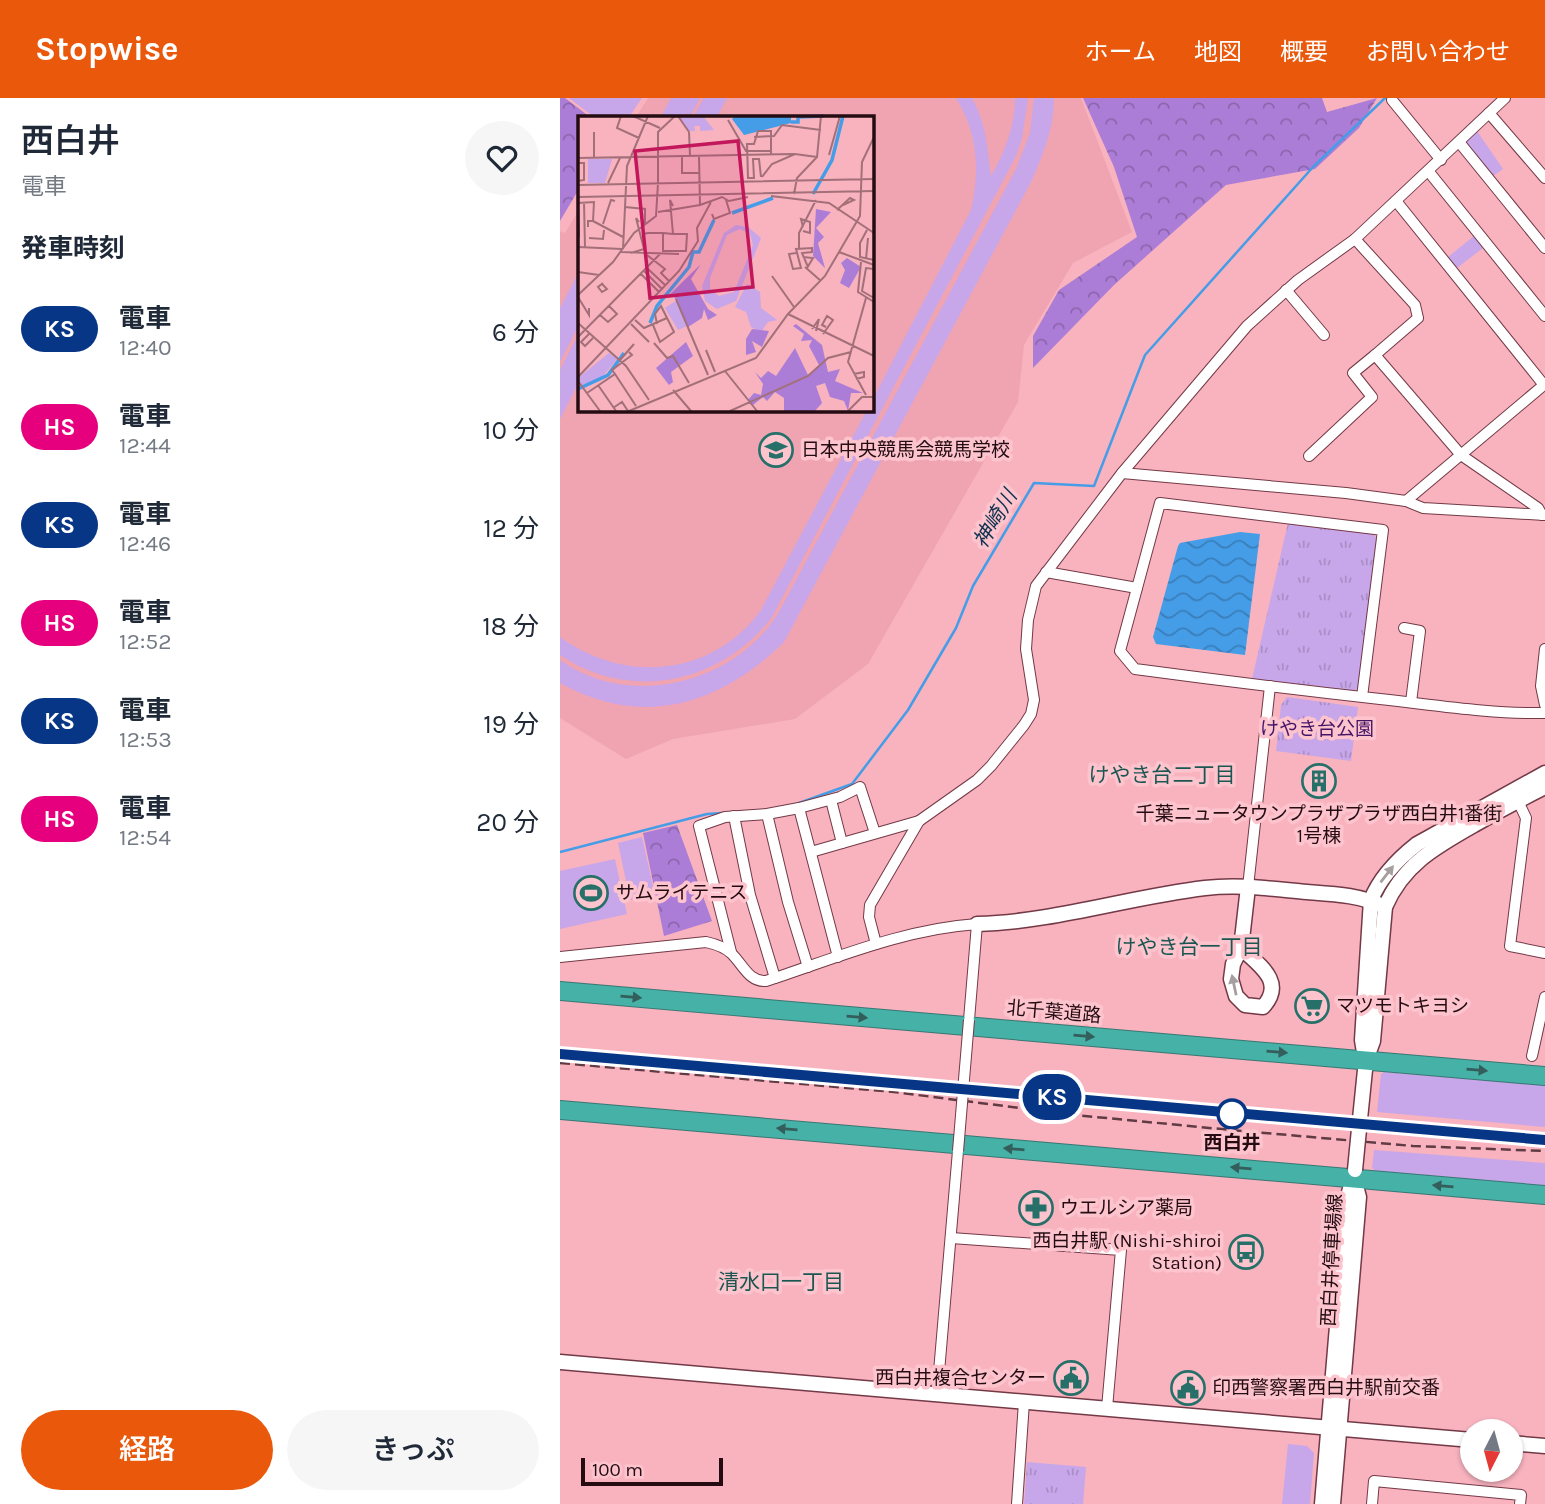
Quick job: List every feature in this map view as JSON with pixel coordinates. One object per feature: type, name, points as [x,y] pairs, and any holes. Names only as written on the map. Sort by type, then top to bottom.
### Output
[{"type":"highway","name":"北千葉道路","points":[[560,991],[1365,1064],[1545,1076]]},
{"type":"highway","points":[[560,1110],[1354,1174],[1545,1195]]},
{"type":"street","points":[[811,852],[919,821],[977,780],[992,766],[1031,713],[1034,699],[1026,649],[1028,620],[1035,586],[1122,473],[1247,326],[1286,290],[1355,239],[1505,98]]},
{"type":"street","points":[[1392,100],[1441,160]]},
{"type":"street","points":[[1489,113],[1545,178]]},
{"type":"street","points":[[1459,142],[1545,248]]},
{"type":"street","points":[[1429,172],[1545,316]]},
{"type":"street","points":[[1396,201],[1545,384],[1406,502]]},
{"type":"street","points":[[1309,456],[1372,397],[1353,373],[1418,318],[1415,305],[1355,239]]},
{"type":"street","points":[[1286,290],[1324,335]]},
{"type":"street","points":[[1375,355],[1461,455],[1538,508],[1543,515]]},
{"type":"street","points":[[1122,473],[1240,485],[1292,487],[1406,502],[1423,508],[1543,515]]},
{"type":"street","points":[[1362,697],[1382,530],[1160,503],[1120,651],[1135,669],[1362,697],[1506,713],[1545,713]]},
{"type":"street","points":[[1046,572],[1137,588]]},
{"type":"street","points":[[1404,628],[1420,631],[1411,702]]},
{"type":"street","points":[[1545,649],[1541,686],[1545,705]]},
{"type":"street","points":[[1241,948],[1270,686]]},
{"type":"street","points":[[1365,1064],[1362,1040],[1371,900],[1389,871],[1417,844],[1545,773]]},
{"type":"street","points":[[731,952],[699,826],[725,817],[799,808],[831,800],[860,787],[875,833]]},
{"type":"street","points":[[1365,1064],[1373,1041],[1385,907],[1401,877],[1425,853],[1545,787]]},
{"type":"street","points":[[831,800],[842,843]]},
{"type":"street","points":[[1518,801],[1526,818],[1510,946],[1545,953]]},
{"type":"street","points":[[799,808],[838,957]]},
{"type":"street","points":[[767,814],[788,902],[808,967]]},
{"type":"street","points":[[734,816],[750,895],[775,978]]},
{"type":"street","points":[[876,944],[869,917],[870,905],[919,821]]},
{"type":"street","points":[[560,957],[706,942],[731,952],[758,982],[876,944],[941,927],[1049,916],[1208,887],[1248,887],[1347,895],[1371,900],[1385,907]]},
{"type":"street","points":[[937,1395],[977,924]]},
{"type":"street","points":[[1532,1056],[1545,997]]},
{"type":"street","name":"西白井停車場線","points":[[1322,1504],[1334,1428],[1359,1197],[1354,1174],[1365,1064]]},
{"type":"street","points":[[951,1238],[1121,1250],[1107,1408]]},
{"type":"street","points":[[560,1362],[1460,1439]]},
{"type":"street","points":[[1017,1504],[1024,1402]]},
{"type":"street","name":"西白井停車場線","points":[[1333,1504],[1334,1428]]},
{"type":"street","points":[[1523,1444],[1545,1446]]},
{"type":"street","points":[[1372,1504],[1374,1481],[1521,1495],[1520,1504]]},
{"type":"shaded area","name":"日本中央競馬会競馬学校","points":[[648,98],[1081,98],[1132,232],[1073,263],[1024,345],[1018,402],[868,664],[795,719],[673,739],[626,759],[560,718],[560,231],[565,233],[578,212],[578,411],[873,411],[873,116],[637,116]]},
{"type":"green space","points":[[560,98],[565,98],[589,116],[578,116],[578,191],[560,221]]},
{"type":"green space","points":[[569,98],[642,98],[630,116],[593,116]]},
{"type":"green space","points":[[671,98],[700,98],[691,116],[662,116]]},
{"type":"green space","points":[[704,98],[727,98],[718,116],[694,116]]},
{"type":"green space","points":[[956,98],[972,98],[986,136],[991,176],[1008,138],[1015,98],[1028,98],[1022,138],[1016,156],[772,617],[751,640],[728,658],[701,671],[674,679],[616,679],[587,670],[560,655],[560,637],[585,652],[612,662],[639,667],[666,666],[693,660],[718,649],[741,632],[761,610],[866,411],[873,411],[873,399],[971,210],[976,181],[975,152],[963,111]]},
{"type":"green space","points":[[1034,98],[1054,98],[1054,109],[1044,151],[1031,182],[784,642],[734,681],[707,695],[679,703],[650,707],[621,705],[591,697],[560,683],[560,660],[588,675],[618,684],[649,686],[680,682],[710,671],[738,656],[761,635],[780,610],[1016,169],[1030,133]]},
{"type":"green space","points":[[1083,98],[1322,98],[1327,112],[1377,98],[1359,128],[1315,169],[1226,185],[1114,285],[1033,368],[1033,336],[1059,290],[1137,237],[1114,167]]},
{"type":"green space","points":[[1477,131],[1503,169],[1490,178],[1465,142]]},
{"type":"green space","points":[[1474,236],[1483,248],[1457,268],[1448,257]]},
{"type":"green space","points":[[578,274],[578,327],[560,362],[560,308]]},
{"type":"green space","points":[[578,335],[578,384],[560,419],[560,370]]},
{"type":"green space","points":[[1288,523],[1373,534],[1377,539],[1359,687],[1353,692],[1252,679]]},
{"type":"green space","name":"けやき台公園","points":[[1287,697],[1358,707],[1351,761],[1276,751],[1281,705]]},
{"type":"green space","points":[[677,825],[712,921],[664,936],[643,833]]},
{"type":"green space","points":[[642,837],[655,895],[630,900],[618,843]]},
{"type":"green space","name":"サムライテニス","points":[[615,859],[627,914],[560,929],[560,871]]},
{"type":"green space","points":[[1384,1072],[1545,1085],[1545,1127],[1377,1112],[1381,1074]]},
{"type":"green space","points":[[1374,1150],[1545,1163],[1545,1188],[1378,1173],[1372,1168]]},
{"type":"green space","points":[[1288,1444],[1307,1446],[1314,1453],[1310,1504],[1282,1504]]},
{"type":"green space","points":[[1027,1462],[1086,1467],[1083,1504],[1024,1504]]},
{"type":"water","points":[[1240,532],[1260,534],[1245,655],[1156,644],[1153,637],[1180,543]]},
{"type":"waterway","name":"神崎川","points":[[799,803],[852,784],[908,710],[956,628],[973,586],[1034,483],[1094,486],[1145,355],[1313,167],[1385,98]]},
{"type":"waterway","name":"神崎川","points":[[560,852],[707,814],[723,813]]},
{"type":"railway","points":[[560,1063],[894,1092],[1075,1115],[1231,1130],[1413,1146],[1545,1151]]},
{"type":"railway","points":[[895,1082],[1545,1140]]},
{"type":"train","name":"KS","points":[[560,1054],[1545,1140]]},
{"type":"place","name":"日本中央競馬会競馬学校","points":[[776,450]]},
{"type":"place","name":"千葉ニュータウンプラザプラザ西白井1番街 1号棟","points":[[1319,781]]},
{"type":"place","name":"サムライテニス","points":[[591,893]]},
{"type":"place","name":"マツモトキヨシ","points":[[1312,1006]]},
{"type":"place","name":"西白井","points":[[1232,1114]]},
{"type":"place","name":"ウエルシア薬局","points":[[1036,1208]]},
{"type":"place","name":"西白井駅 (Nishi-shiroi Station)","points":[[1246,1252]]},
{"type":"place","name":"西白井複合センター","points":[[1071,1378]]},
{"type":"place","name":"印西警察署西白井駅前交番","points":[[1188,1388]]},
{"type":"district","name":"けやき台二丁目","points":[[1162,775]]},
{"type":"district","name":"けやき台一丁目","points":[[1189,947]]},
{"type":"district","name":"清水口一丁目","points":[[781,1282]]}]
